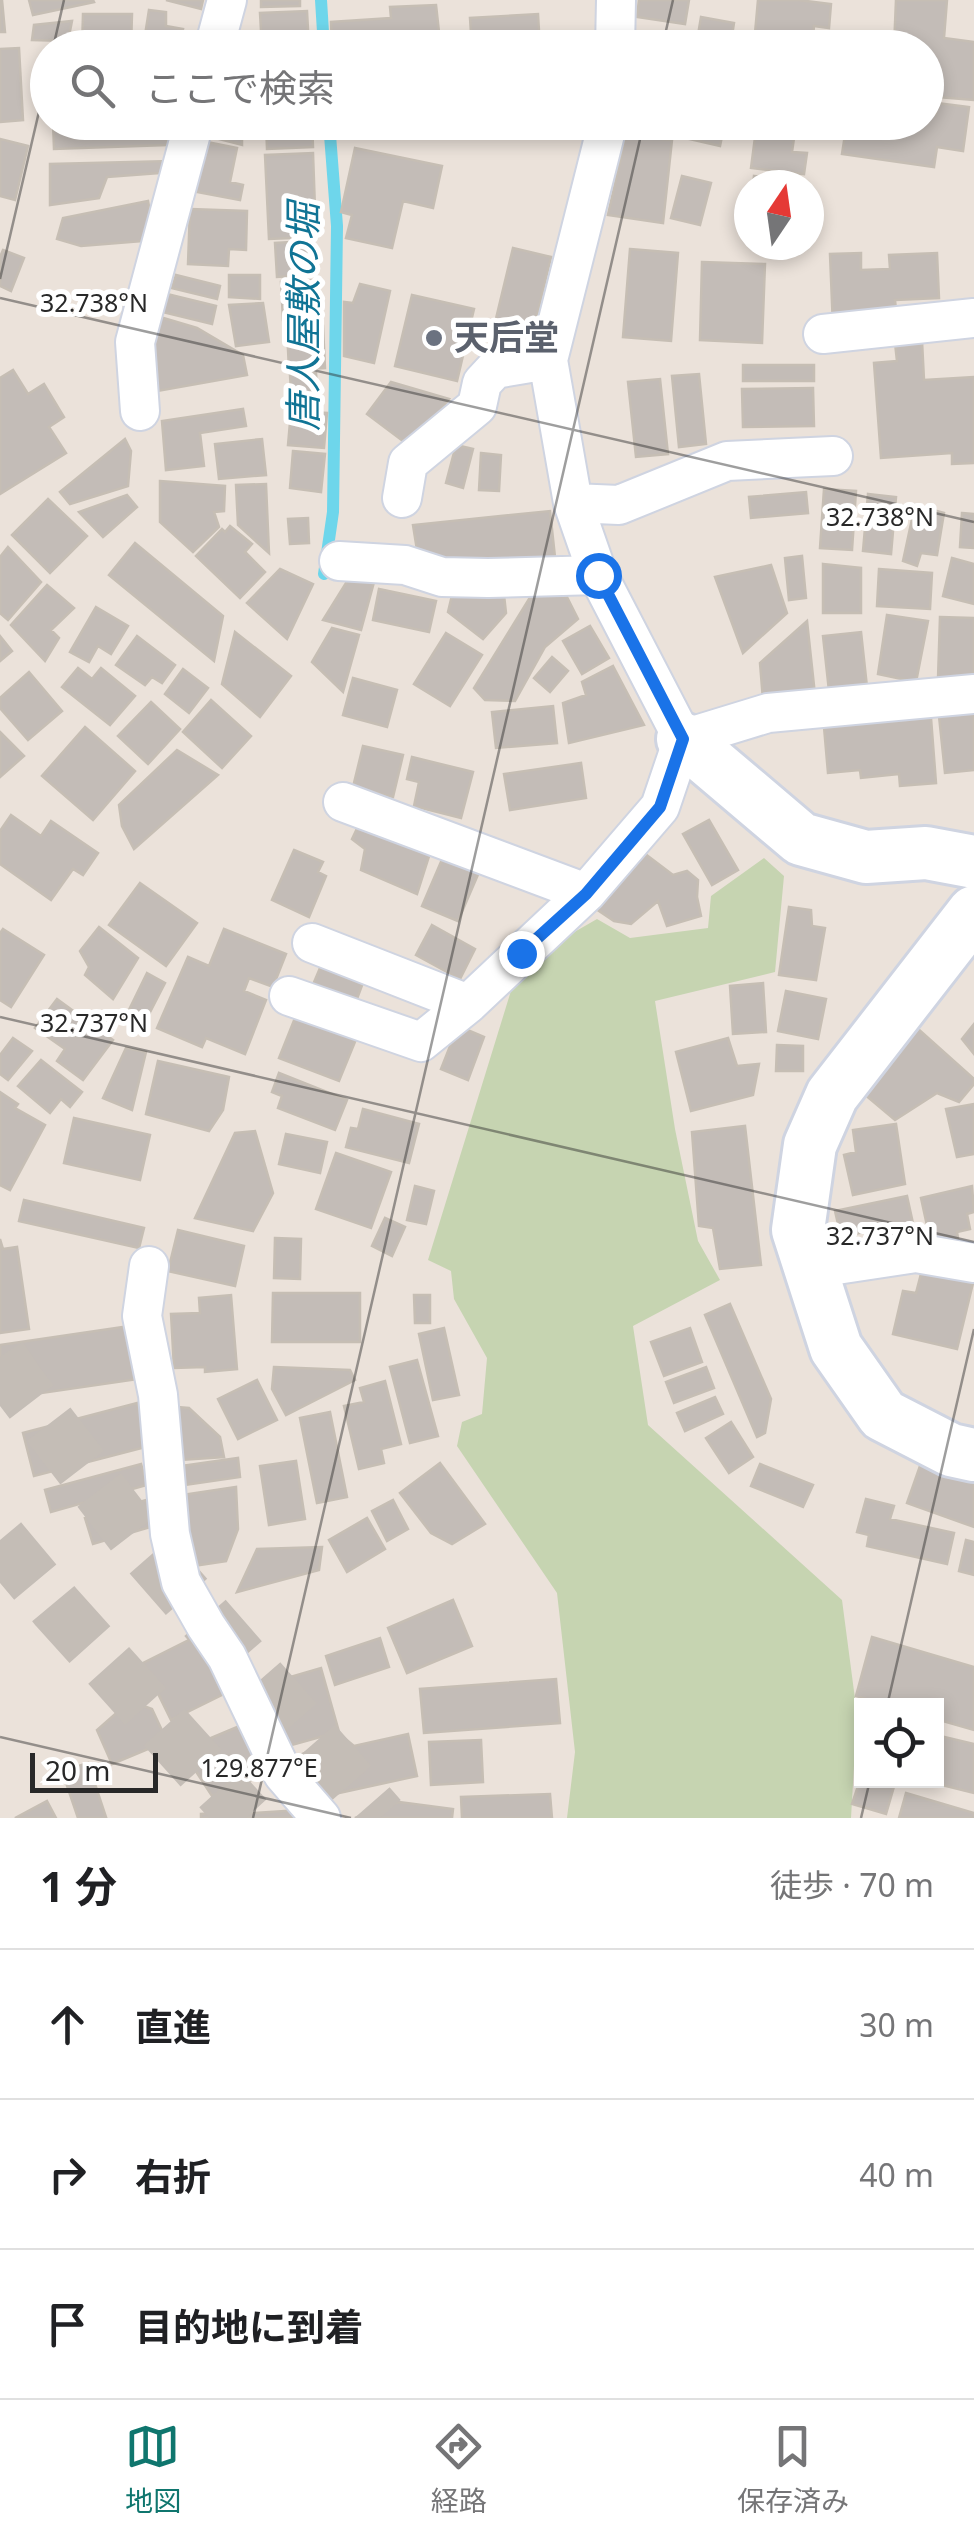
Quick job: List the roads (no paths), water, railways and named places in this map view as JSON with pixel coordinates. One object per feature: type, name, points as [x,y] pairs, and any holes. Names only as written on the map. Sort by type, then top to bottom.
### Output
[{"type":"street","points":[[218,30],[226,0]]},
{"type":"street","points":[[615,30],[616,0]]},
{"type":"street","points":[[140,411],[135,342],[189,140]]},
{"type":"street","points":[[603,140],[548,360],[573,502],[598,575],[683,739],[801,839],[866,857],[926,853],[974,862]]},
{"type":"street","points":[[823,334],[974,318]]},
{"type":"street","points":[[402,498],[408,463],[477,406],[482,383],[494,368],[548,360]]},
{"type":"street","points":[[573,502],[619,505],[727,461],[832,456]]},
{"type":"street","points":[[339,561],[406,564],[442,576],[598,575]]},
{"type":"street","points":[[683,739],[768,713],[974,694]]},
{"type":"street","points":[[289,996],[421,1042],[468,1004],[586,894],[660,807],[683,739]]},
{"type":"street","points":[[343,802],[586,894]]},
{"type":"street","points":[[974,912],[832,1095],[810,1144],[798,1230],[836,1348],[882,1414],[951,1450],[974,1454]]},
{"type":"street","points":[[312,943],[468,1004]]},
{"type":"street","points":[[810,1269],[916,1253],[974,1263]]},
{"type":"street","points":[[149,1266],[142,1316],[158,1395],[170,1534],[182,1582],[227,1657],[283,1774],[321,1818]]},
{"type":"waterway","name":"唐人屋敷の堀","points":[[321,0],[323,30]]},
{"type":"waterway","name":"唐人屋敷の堀","points":[[324,574],[333,512],[337,226],[330,140]]},
{"type":"tunnel","points":[[0,1357],[143,1547],[380,1818]]},
{"type":"tunnel","points":[[0,1540],[246,1818]]},
{"type":"place","name":"天后堂","points":[[434,338]]}]
